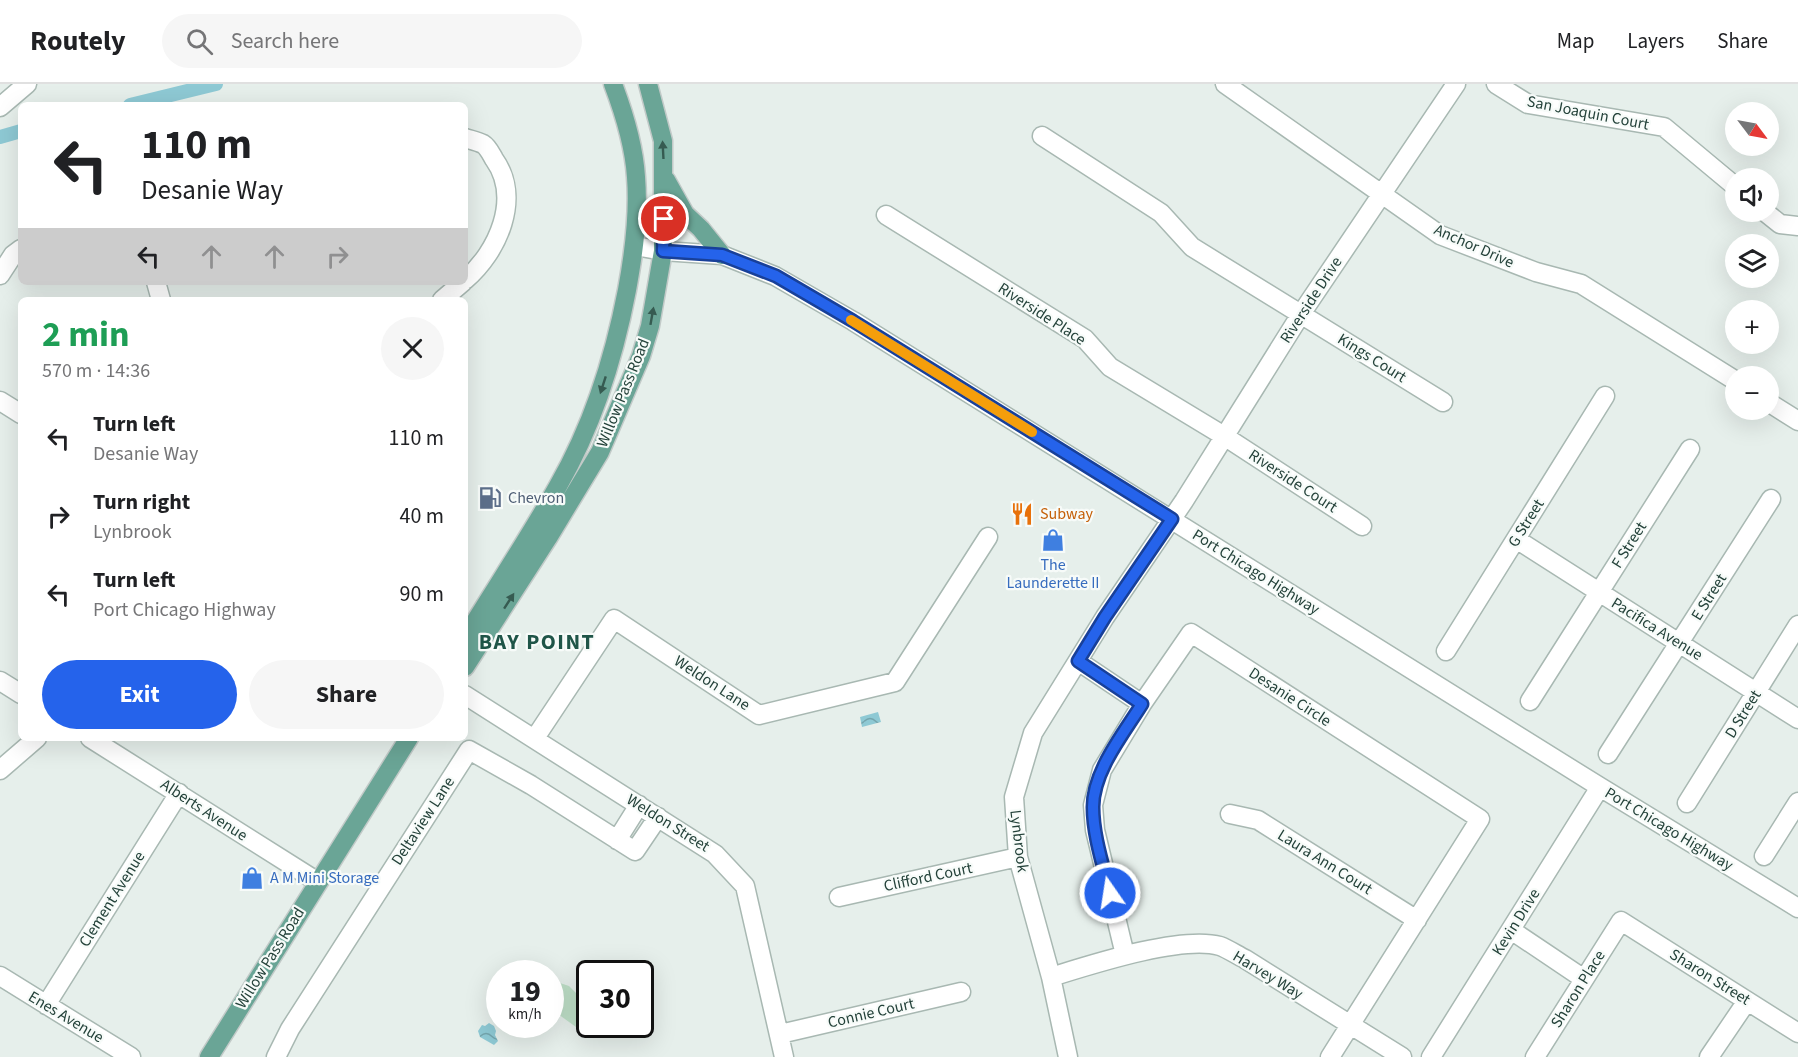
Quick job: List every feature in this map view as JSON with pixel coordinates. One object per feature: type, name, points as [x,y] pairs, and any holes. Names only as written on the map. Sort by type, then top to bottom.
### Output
[{"type":"main road","name":"Willow Pass Road","points":[[468,633],[559,485],[587,426],[611,361],[635,246],[636,176],[625,116],[613,84]]},
{"type":"main road","name":"Willow Pass Road","points":[[468,662],[549,538],[600,452],[641,356],[650,326],[663,251],[663,141],[648,84]]},
{"type":"main road","points":[[664,176],[685,214],[701,229],[722,255]]},
{"type":"main road","name":"Willow Pass Road","points":[[209,1057],[407,741]]},
{"type":"street","points":[[0,107],[27,84]]},
{"type":"street","name":"Anchor Drive","points":[[1225,84],[1382,192],[1440,235],[1536,272],[1581,284],[1725,374]]},
{"type":"street","name":"Riverside Drive","points":[[1172,519],[1300,314],[1456,84]]},
{"type":"street","name":"San Joaquin Court","points":[[1496,84],[1528,104],[1664,127],[1725,178]]},
{"type":"street","name":"Kings Court","points":[[1042,136],[1161,213],[1192,247],[1443,402]]},
{"type":"street","points":[[468,139],[485,145],[502,170],[507,206],[496,242],[468,277]]},
{"type":"street","name":"Riverside Place","points":[[886,215],[1085,339],[1110,367],[1224,436]]},
{"type":"street","points":[[1778,222],[1798,226]]},
{"type":"street","name":"Port Chicago Highway","points":[[635,246],[663,251],[722,255],[776,276],[853,321],[1798,908]]},
{"type":"street","points":[[0,275],[18,251]]},
{"type":"street","points":[[445,297],[459,285]]},
{"type":"street","name":"G Street","points":[[1446,651],[1605,396]]},
{"type":"street","points":[[0,400],[18,412]]},
{"type":"street","points":[[1779,409],[1798,421]]},
{"type":"street","name":"Riverside Court","points":[[1224,436],[1362,526]]},
{"type":"street","name":"F Street","points":[[1530,701],[1690,449]]},
{"type":"street","name":"E Street","points":[[1608,754],[1771,499]]},
{"type":"street","name":"Lynbrook","points":[[1068,1057],[1051,977],[1018,857],[1014,797],[1033,733],[1105,617],[1172,519]]},
{"type":"street","name":"Weldon Lane","points":[[535,738],[614,619],[759,715],[895,681],[988,537]]},
{"type":"street","name":"Pacifica Avenue","points":[[1516,539],[1798,719]]},
{"type":"street","name":"D Street","points":[[1687,803],[1798,626]]},
{"type":"street","name":"Desanie Circle","points":[[1125,955],[1095,830],[1093,805],[1102,770],[1142,704],[1191,633],[1480,819],[1330,1057]]},
{"type":"street","points":[[1078,661],[1142,704]]},
{"type":"street","points":[[0,681],[18,692]]},
{"type":"street","name":"Weldon Street","points":[[468,697],[715,854],[744,886],[784,1057]]},
{"type":"street","points":[[0,770],[34,741]]},
{"type":"street","name":"Alberts Avenue","points":[[95,741],[318,882]]},
{"type":"street","name":"Deltaview Lane","points":[[276,1057],[290,1029],[470,750],[531,785],[635,851],[658,817]]},
{"type":"street","name":"Kevin Drive","points":[[1431,1057],[1600,787]]},
{"type":"street","name":"Clement Avenue","points":[[45,1005],[179,793]]},
{"type":"street","points":[[1764,855],[1798,802]]},
{"type":"street","points":[[617,840],[639,805]]},
{"type":"street","name":"Laura Ann Court","points":[[1230,814],[1258,819],[1417,920]]},
{"type":"street","name":"Clifford Court","points":[[839,897],[1018,857]]},
{"type":"street","name":"Sharon Place","points":[[1535,1057],[1621,921]]},
{"type":"street","name":"Sharon Street","points":[[1621,921],[1798,1033]]},
{"type":"street","points":[[1511,930],[1584,979]]},
{"type":"street","name":"Harvey Way","points":[[1051,977],[1125,955],[1188,945],[1219,946],[1245,959],[1402,1057]]},
{"type":"street","name":"Enes Avenue","points":[[0,976],[131,1057]]},
{"type":"street","name":"Connie Court","points":[[780,1034],[961,992]]},
{"type":"street","points":[[1709,1057],[1747,1001]]},
{"type":"green space","points":[[564,984],[576,993],[576,1027],[564,1018]]},
{"type":"water","points":[[878,712],[881,722],[862,727],[860,717]]},
{"type":"water","points":[[482,1025],[485,1026],[486,1038],[496,1038],[498,1041],[494,1045],[480,1037],[478,1031]]},
{"type":"waterway","points":[[142,102],[216,84]]},
{"type":"waterway","points":[[0,137],[18,132]]},
{"type":"slow traffic","points":[[851,320],[1032,432]]},
{"type":"place","name":"Chevron","points":[[490,498]]},
{"type":"place","name":"Subway","points":[[1022,514]]},
{"type":"place","name":"The Launderette II","points":[[1053,540]]},
{"type":"place","name":"A M Mini Storage","points":[[252,878]]},
{"type":"district","name":"BAY POINT","points":[[537,642]]},
{"type":"route","points":[[664,219],[663,251],[722,255],[776,276],[853,321],[1172,519],[1078,661],[1142,704],[1102,770],[1093,805],[1095,830],[1110,893]]}]
